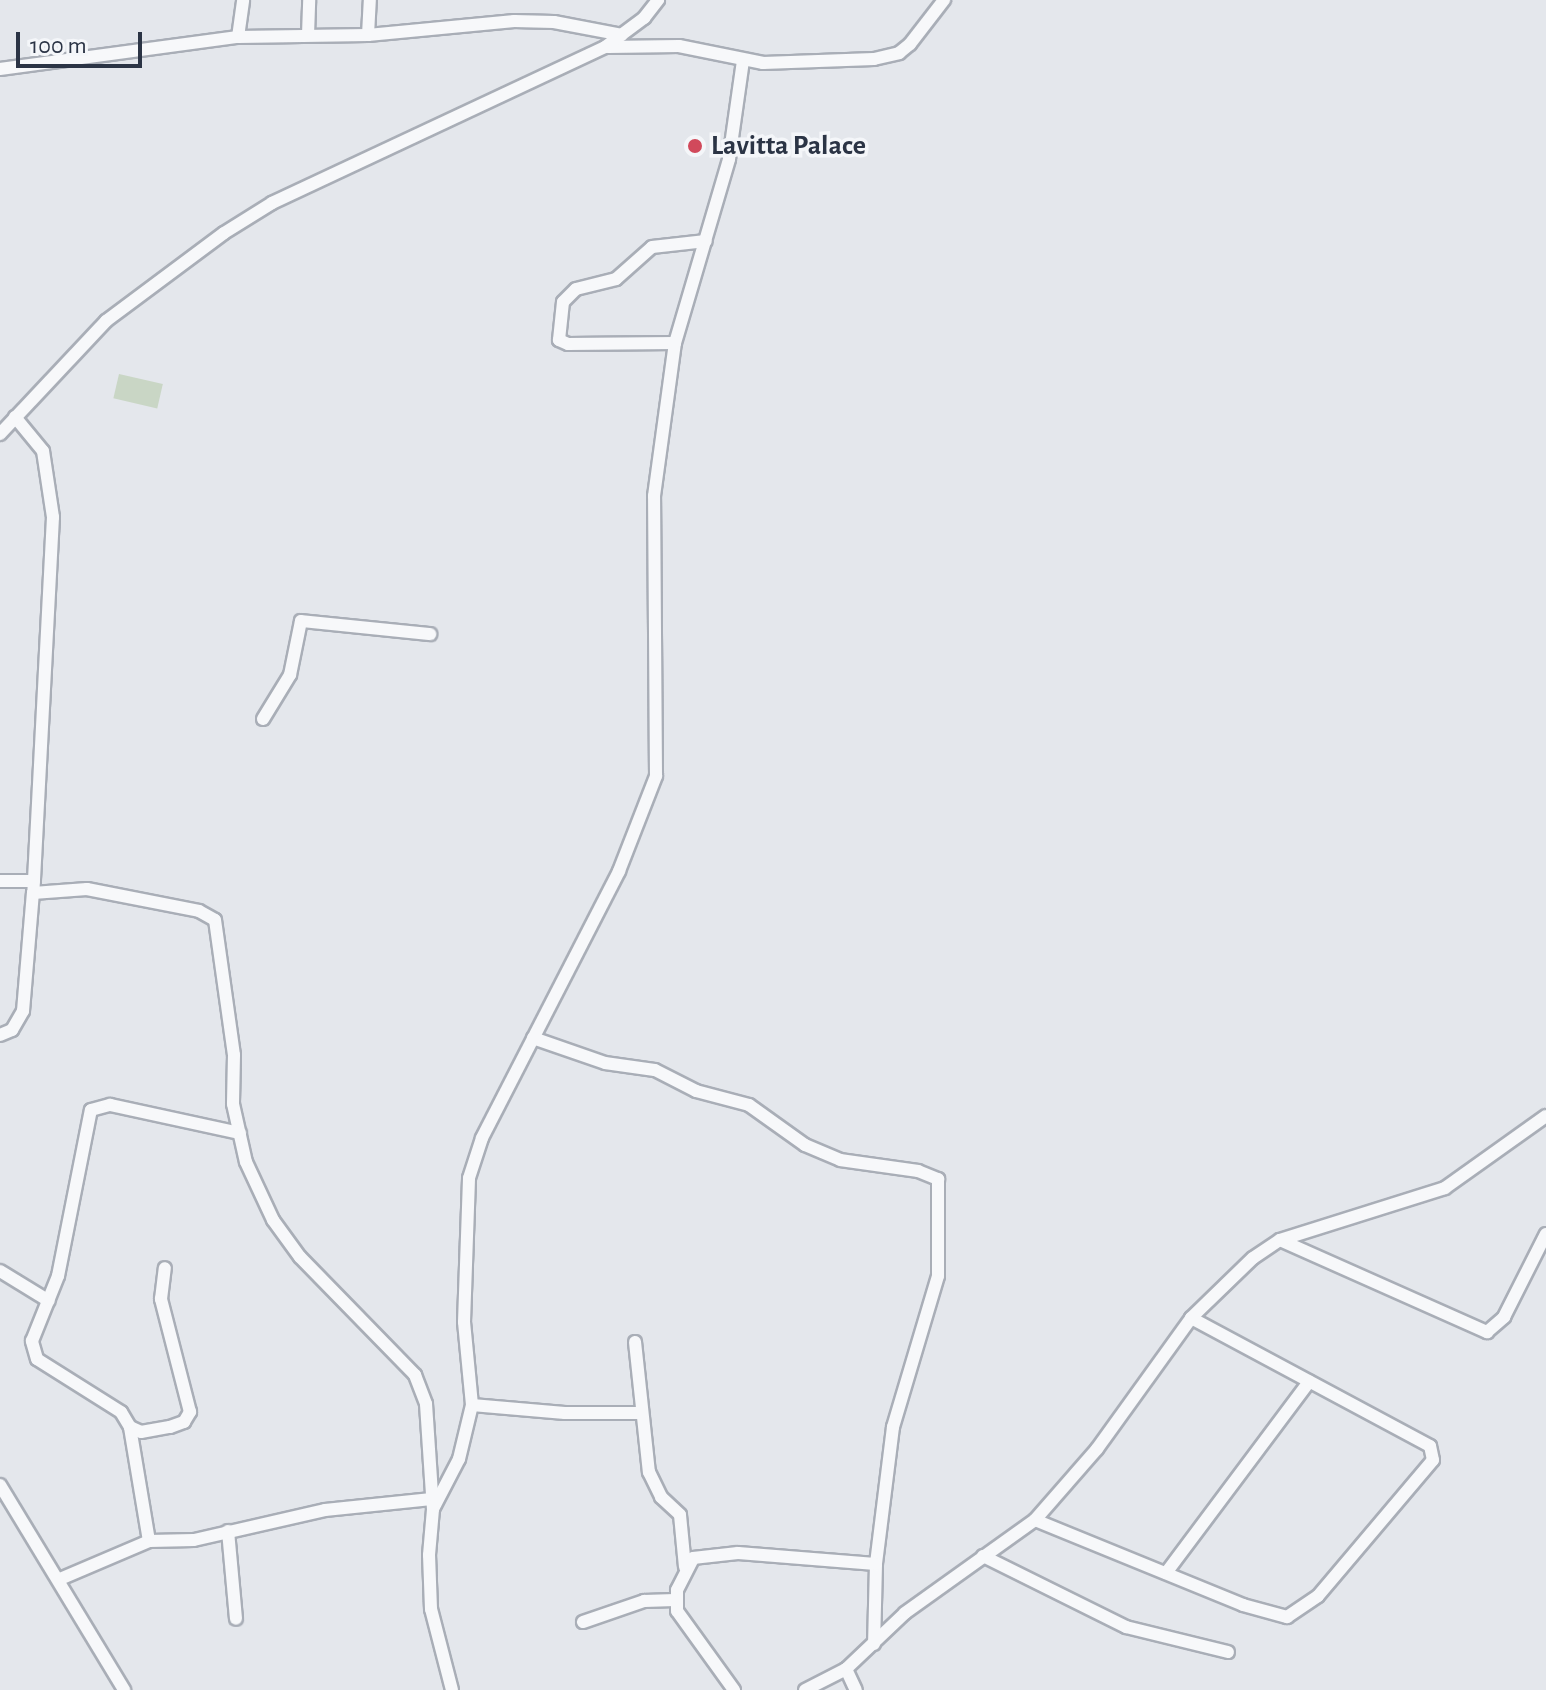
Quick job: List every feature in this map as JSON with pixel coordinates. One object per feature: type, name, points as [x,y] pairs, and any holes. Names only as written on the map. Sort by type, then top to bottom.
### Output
[{"type":"street","points":[[238,37],[243,0]]},
{"type":"street","points":[[308,35],[309,0]]},
{"type":"street","points":[[368,35],[370,0]]},
{"type":"street","points":[[0,434],[106,321],[224,233],[272,203],[605,47],[658,0]]},
{"type":"street","points":[[605,47],[679,46],[743,61],[829,63],[899,53],[944,0]]},
{"type":"street","points":[[0,69],[238,37],[368,35],[514,21],[622,35]]},
{"type":"street","points":[[432,1504],[459,1459],[472,1405],[464,1322],[469,1178],[533,1038],[619,871],[656,776],[654,496],[675,343],[729,159],[743,61]]},
{"type":"street","points":[[675,343],[568,344],[559,340],[563,302],[576,289],[616,279],[652,247],[706,241]]},
{"type":"street","points":[[0,1035],[12,1030],[23,1011],[33,887],[53,517],[43,451],[15,417]]},
{"type":"street","points":[[263,719],[290,675],[301,621],[430,634]]},
{"type":"street","points":[[0,881],[33,887],[87,889],[199,911],[215,920],[240,1133],[258,1194],[282,1233],[317,1278],[415,1375],[426,1404],[432,1504],[431,1609],[452,1690]]},
{"type":"street","points":[[533,1038],[605,1063],[655,1070],[696,1091],[749,1105],[823,1154],[938,1179],[938,1276],[893,1427],[876,1564],[874,1644]]},
{"type":"street","points":[[149,1541],[130,1427],[121,1412],[32,1352],[49,1301],[91,1110],[110,1105],[240,1133]]},
{"type":"street","points":[[805,1690],[846,1669],[905,1613],[1035,1520],[1097,1449],[1191,1318],[1222,1284],[1280,1240],[1445,1188],[1546,1116]]},
{"type":"street","points":[[1280,1240],[1487,1332],[1504,1317],[1546,1234]]},
{"type":"street","points":[[130,1427],[141,1432],[170,1427],[184,1422],[190,1412],[161,1299],[165,1268]]},
{"type":"street","points":[[0,1271],[49,1301]]},
{"type":"street","points":[[1035,1520],[1280,1617],[1294,1615],[1327,1586],[1433,1460],[1430,1446],[1191,1318]]},
{"type":"street","points":[[635,1342],[640,1413],[656,1488],[680,1515],[685,1567],[675,1600],[683,1623],[734,1690]]},
{"type":"street","points":[[1166,1573],[1309,1382]]},
{"type":"street","points":[[472,1405],[565,1413],[640,1413]]},
{"type":"street","points":[[0,1485],[60,1579],[124,1690]]},
{"type":"street","points":[[60,1579],[149,1541],[194,1540],[325,1510],[432,1504]]},
{"type":"street","points":[[228,1531],[236,1619]]},
{"type":"street","points":[[685,1567],[698,1554],[716,1553],[876,1564]]},
{"type":"street","points":[[983,1556],[1126,1627],[1228,1652]]},
{"type":"street","points":[[583,1622],[644,1601],[675,1600]]},
{"type":"street","points":[[846,1669],[856,1690]]},
{"type":"green space","points":[[119,374],[163,384],[157,408],[113,398]]},
{"type":"place","name":"Lavitta Palace","points":[[695,146]]}]
